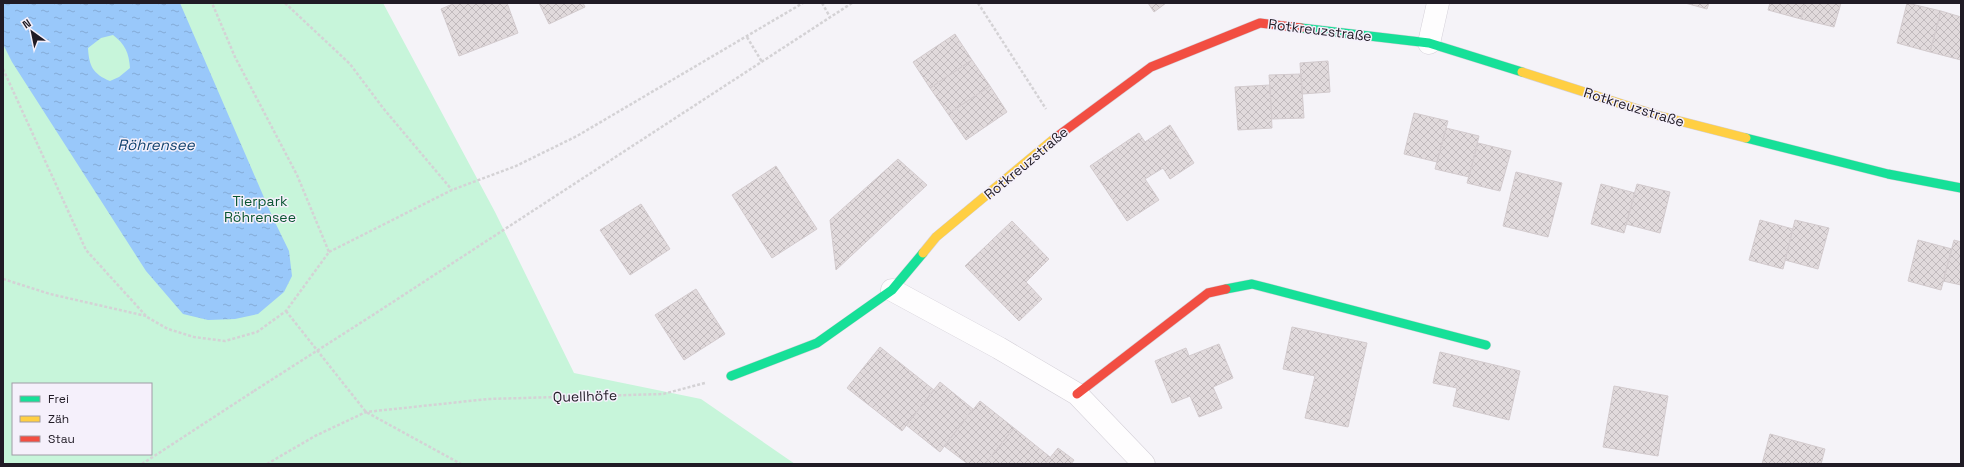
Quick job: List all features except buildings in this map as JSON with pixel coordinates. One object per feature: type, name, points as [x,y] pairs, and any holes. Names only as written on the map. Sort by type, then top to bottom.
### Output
[{"type":"street","points":[[1429,43],[1438,3]]},
{"type":"street","name":"Rotkreuzstraße","points":[[892,290],[936,238],[1061,133],[1151,67],[1260,23],[1429,43],[1656,115],[1888,174],[1961,188]]},
{"type":"street","points":[[1077,394],[1208,292],[1252,284],[1486,345]]},
{"type":"street","points":[[731,376],[817,343],[892,290],[999,348],[1077,394],[1144,464]]},
{"type":"path","points":[[212,3],[234,57],[297,175],[329,252]]},
{"type":"path","points":[[285,3],[350,64],[383,108],[452,190]]},
{"type":"path","points":[[3,279],[50,294],[147,317],[174,331],[194,337],[226,341],[257,332],[286,312],[329,252],[452,190],[516,166],[577,136],[803,3]]},
{"type":"path","points":[[822,3],[830,17]]},
{"type":"path","points":[[142,464],[852,3]]},
{"type":"path","points":[[978,3],[1061,133]]},
{"type":"path","points":[[747,37],[762,62]]},
{"type":"path","points":[[3,69],[86,250],[147,317]]},
{"type":"path","points":[[286,312],[366,412],[461,464]]},
{"type":"path","name":"Quellhöfe","points":[[267,464],[315,436],[366,412],[488,399],[663,394],[731,376]]},
{"type":"green space","name":"Tierpark Röhrensee","points":[[3,3],[383,3],[495,212],[574,373],[701,399],[795,464],[3,464]]},
{"type":"water","name":"Röhrensee","points":[[3,3],[180,3],[272,216],[289,251],[292,276],[284,292],[258,314],[235,319],[208,320],[183,314],[146,271],[12,62],[3,44]],"holes":[[[113,35],[126,49],[130,68],[119,77],[110,81],[93,69],[89,60],[88,48],[101,38]]]},
{"type":"traffic: fast","points":[[1301,28],[1429,43],[1522,72]]},
{"type":"traffic: fast","points":[[1746,138],[1888,174],[1961,188]]},
{"type":"traffic: fast","points":[[731,376],[817,343],[892,290],[923,253]]},
{"type":"traffic: fast","points":[[1226,289],[1252,284],[1486,345]]},
{"type":"traffic: slow","points":[[1522,72],[1656,115],[1746,138]]},
{"type":"traffic: slow","points":[[923,253],[936,237],[1055,138]]},
{"type":"traffic: jam","points":[[1055,138],[1151,67],[1260,23],[1301,28]]},
{"type":"traffic: jam","points":[[1077,394],[1208,293],[1226,289]]}]
